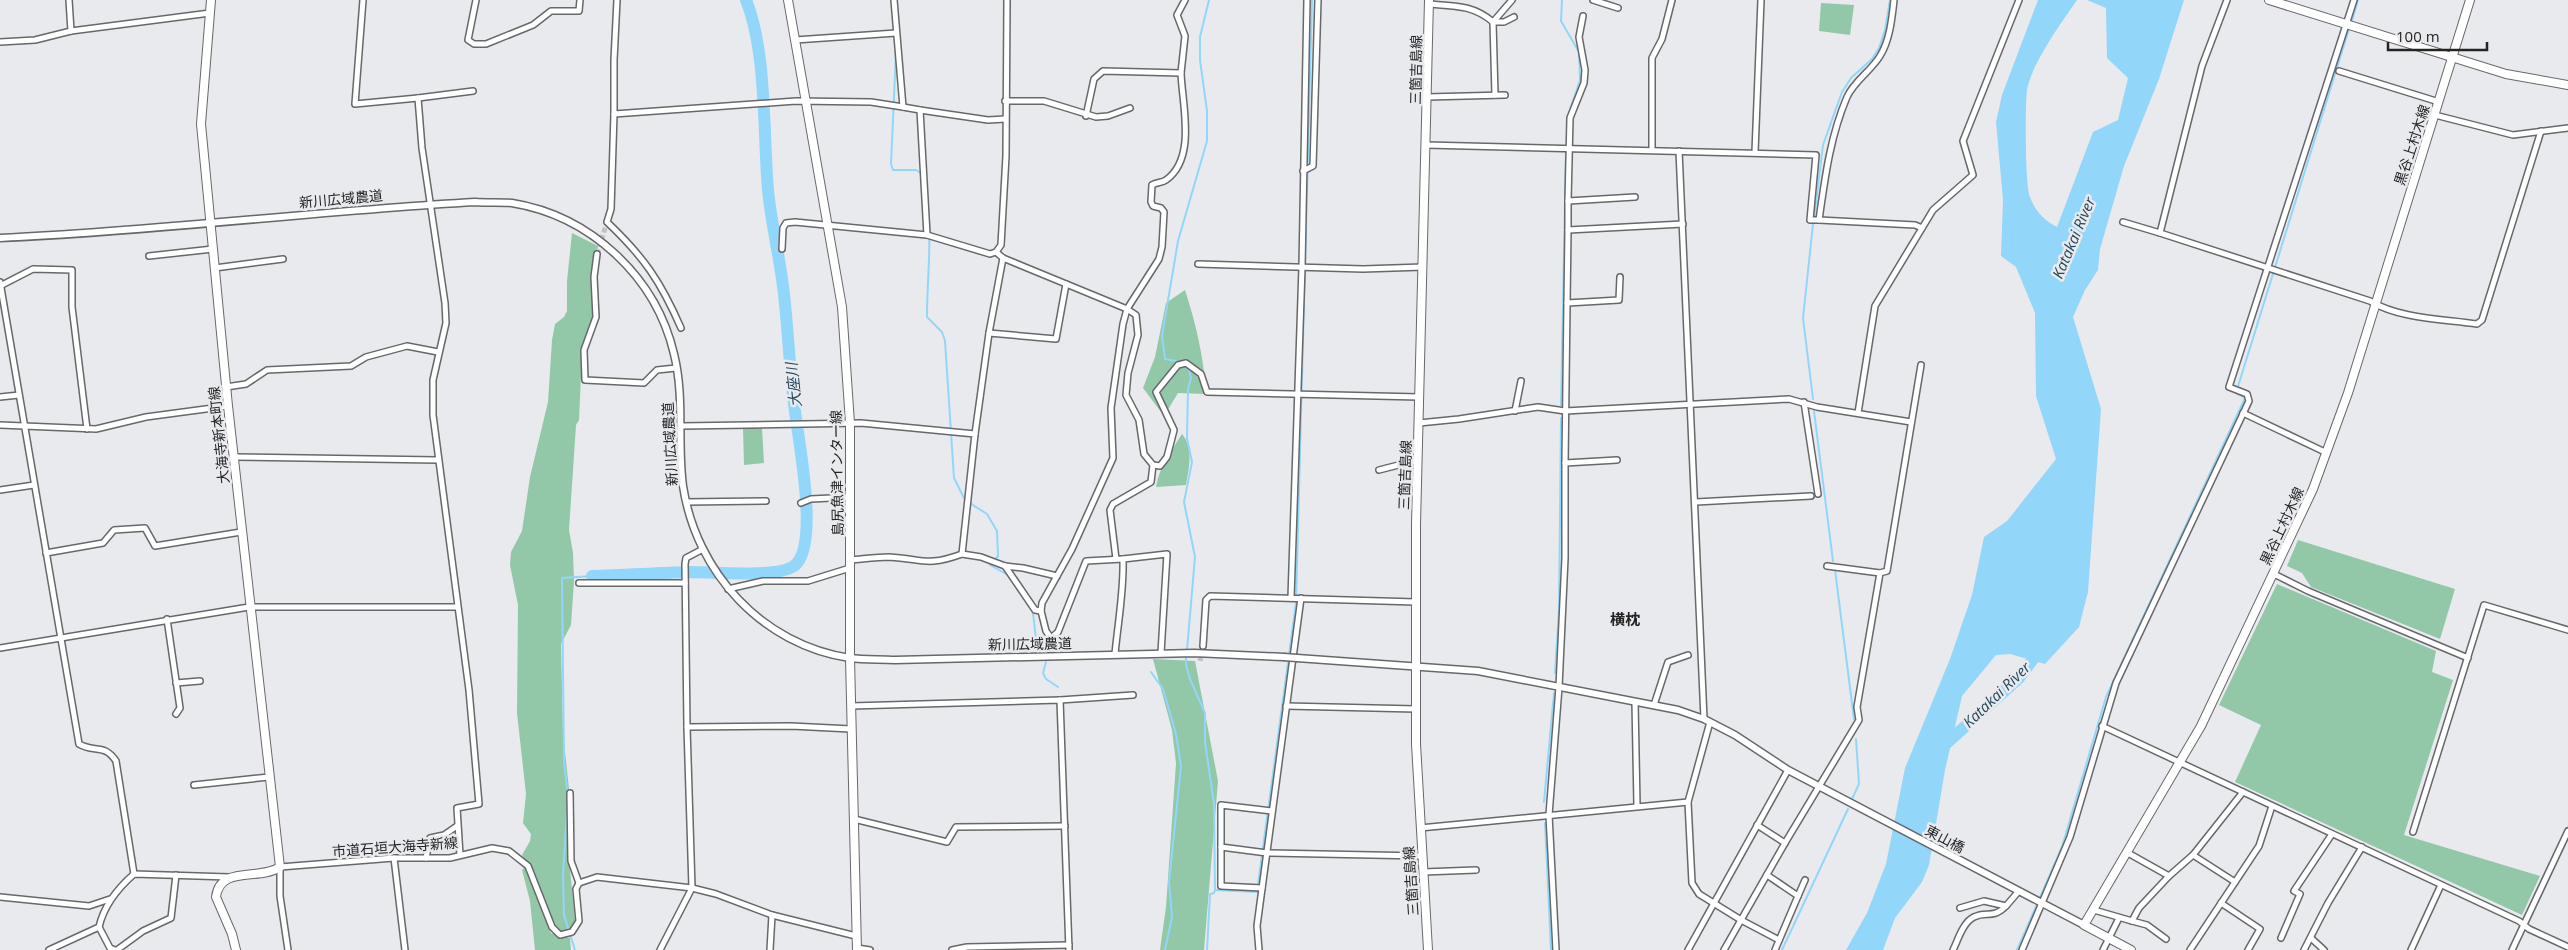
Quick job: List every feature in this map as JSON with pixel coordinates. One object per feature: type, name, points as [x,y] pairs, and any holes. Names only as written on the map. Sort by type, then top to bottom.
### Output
[{"type":"main road","name":"大海寺新本町線","points":[[211,0],[201,124],[233,457],[280,867]]},
{"type":"main road","name":"島尻魚津インター線","points":[[788,0],[826,225],[842,307],[848,359],[851,497],[851,729],[857,949]]},
{"type":"main road","points":[[2269,0],[2506,74],[2568,85]]},
{"type":"main road","name":"黒谷上村木線","points":[[2084,925],[2180,762],[2218,690],[2274,574],[2327,454],[2470,0]]},
{"type":"main road","name":"三箇吉島線","points":[[1428,950],[1420,828],[1416,709],[1418,666],[1416,602],[1429,2]]},
{"type":"main road","points":[[236,950],[232,934],[216,897],[220,884],[229,877],[266,874],[280,867]]},
{"type":"main road","points":[[2084,925],[2131,950]]},
{"type":"street","points":[[69,0],[71,31]]},
{"type":"street","points":[[363,0],[355,104],[473,91]]},
{"type":"street","points":[[476,0],[468,40],[474,44],[486,44],[533,25],[551,11],[579,11],[580,0]]},
{"type":"street","points":[[618,0],[614,60],[611,208],[607,222],[628,242],[654,272],[666,293],[681,328]]},
{"type":"street","points":[[894,0],[903,107]]},
{"type":"street","points":[[782,248],[786,223],[927,235],[990,254],[996,252],[1001,245],[1006,156],[1006,0]]},
{"type":"street","points":[[1161,653],[1168,554],[1086,561],[1055,636],[1051,638],[1046,631],[1041,611],[1042,603],[1114,458],[1112,408],[1127,309],[1159,259],[1162,247],[1164,212],[1161,208],[1153,206],[1150,202],[1152,185],[1166,181],[1176,169],[1183,155],[1186,124],[1181,73],[1186,36],[1177,15],[1184,0]]},
{"type":"street","points":[[1291,598],[1296,393],[1302,267],[1307,0]]},
{"type":"street","points":[[1303,171],[1313,166],[1318,0]]},
{"type":"street","points":[[1495,95],[1494,22],[1512,0]]},
{"type":"street","points":[[1593,0],[1618,8]]},
{"type":"street","points":[[1652,150],[1652,58],[1662,39],[1672,0]]},
{"type":"street","points":[[1755,152],[1761,0]]},
{"type":"street","points":[[1819,220],[1830,147],[1836,129],[1853,86],[1881,55],[1891,24],[1894,0]]},
{"type":"street","points":[[1858,413],[1875,306],[1933,210],[1973,175],[1962,140],[2019,0]]},
{"type":"street","points":[[2160,233],[2202,66],[2227,0]]},
{"type":"street","points":[[2022,950],[2070,837],[2116,683],[2249,401],[2246,394],[2229,387],[2354,0]]},
{"type":"street","points":[[1429,2],[1465,7],[1481,12],[1494,22],[1504,22],[1514,17]]},
{"type":"street","points":[[0,42],[35,40],[71,31],[210,13]]},
{"type":"street","points":[[1556,950],[1549,815],[1559,687],[1565,558],[1568,149],[1570,118],[1584,83],[1585,70],[1579,37],[1583,16]]},
{"type":"street","points":[[794,40],[896,33]]},
{"type":"street","points":[[1086,116],[1094,79],[1103,71],[1181,73]]},
{"type":"street","points":[[2339,71],[2439,102]]},
{"type":"street","points":[[1427,97],[1505,95]]},
{"type":"street","points":[[418,98],[446,323],[433,380],[433,415],[456,607],[469,690],[479,804],[457,808],[460,855]]},
{"type":"street","points":[[614,114],[796,101],[806,103],[855,101],[988,120],[1005,118]]},
{"type":"street","points":[[1005,101],[1044,101],[1086,116],[1108,116],[1130,108]]},
{"type":"street","points":[[920,110],[927,235]]},
{"type":"street","points":[[2435,115],[2513,135],[2568,128]]},
{"type":"street","points":[[2123,222],[2411,315],[2477,324],[2482,320],[2541,132]]},
{"type":"street","points":[[1426,145],[1816,155],[1810,220],[1916,225],[1922,228]]},
{"type":"street","points":[[1679,151],[1707,721],[1688,802],[1692,883],[1699,894],[1712,903],[1779,940]]},
{"type":"street","points":[[1568,201],[1635,197]]},
{"type":"street","name":"新川広域農道","points":[[0,238],[87,234],[432,204],[512,203],[581,228],[600,240],[622,259],[648,294],[668,334],[676,368],[682,426],[682,463],[686,502],[703,549],[720,581],[755,617],[770,627],[802,644],[850,658],[895,660],[1161,653],[1284,657],[1478,671],[1654,705]]},
{"type":"street","points":[[1568,230],[1682,224]]},
{"type":"street","points":[[149,256],[213,249]]},
{"type":"street","points":[[996,252],[1003,258],[1127,309],[1136,316],[1138,335],[1128,373],[1126,395],[1139,420],[1144,454],[1153,465],[1160,466],[1167,457],[1174,430],[1156,392],[1178,365],[1186,363],[1196,369],[1201,374],[1207,392],[1419,397]]},
{"type":"street","points":[[597,254],[594,277],[596,317],[584,350],[585,380],[644,382],[657,370],[676,368]]},
{"type":"street","points":[[962,554],[975,434],[1003,258]]},
{"type":"street","points":[[215,268],[283,259]]},
{"type":"street","points":[[1198,264],[1302,267],[1424,267]]},
{"type":"street","points":[[87,429],[72,307],[72,270],[33,269],[0,284],[79,744],[85,748],[103,749],[111,754],[116,761],[134,874]]},
{"type":"street","points":[[1567,303],[1619,300],[1620,277]]},
{"type":"street","points":[[990,333],[1056,339],[1066,284]]},
{"type":"street","points":[[226,387],[246,384],[267,370],[351,366],[366,357],[406,346],[438,352]]},
{"type":"street","points":[[1827,566],[1880,573],[1887,571],[1921,365]]},
{"type":"street","points":[[1515,411],[1521,381]]},
{"type":"street","points":[[0,397],[19,395]]},
{"type":"street","points":[[1419,422],[1538,407],[1565,411],[1789,399],[1816,407],[1911,422]]},
{"type":"street","points":[[1804,402],[1818,494]]},
{"type":"street","points":[[0,425],[87,429],[146,417],[228,406]]},
{"type":"street","points":[[2243,413],[2327,454]]},
{"type":"street","points":[[682,426],[850,423],[975,434]]},
{"type":"street","points":[[233,457],[438,460]]},
{"type":"street","points":[[1379,470],[1418,460]]},
{"type":"street","points":[[1565,463],[1617,460]]},
{"type":"street","points":[[1116,559],[1110,510],[1113,504],[1151,482],[1153,465]]},
{"type":"street","points":[[0,490],[34,485]]},
{"type":"street","points":[[1696,502],[1811,496]]},
{"type":"street","points":[[801,503],[811,499],[851,497]]},
{"type":"street","points":[[686,502],[766,501]]},
{"type":"street","points":[[46,553],[103,543],[114,530],[145,528],[155,546],[241,532]]},
{"type":"street","points":[[660,950],[692,888],[687,727],[685,564],[686,558],[703,549]]},
{"type":"street","points":[[728,589],[763,581],[808,581],[850,564],[889,557],[929,563],[940,562],[962,554],[981,557],[1005,566],[1024,568],[1057,576]]},
{"type":"street","points":[[1115,654],[1119,604],[1124,584],[1123,559]]},
{"type":"street","points":[[1005,566],[1035,610],[1041,611]]},
{"type":"street","points":[[1724,950],[1785,843],[1859,720],[1858,707],[1880,573]]},
{"type":"street","points":[[2274,574],[2308,592],[2468,658]]},
{"type":"street","points":[[579,583],[685,582]]},
{"type":"street","points":[[1203,646],[1206,600],[1210,596],[1416,602]]},
{"type":"street","points":[[1259,950],[1257,926],[1264,853],[1301,598]]},
{"type":"street","points":[[2413,832],[2484,605],[2568,630]]},
{"type":"street","points":[[0,648],[249,607],[456,607]]},
{"type":"street","points":[[167,619],[180,708],[176,714]]},
{"type":"street","points":[[1654,705],[1668,662],[1688,654]]},
{"type":"street","points":[[176,683],[200,680]]},
{"type":"street","points":[[851,706],[1060,700],[1133,695]]},
{"type":"street","points":[[952,950],[967,946],[1069,947],[1060,700]]},
{"type":"street","points":[[1635,702],[1637,806]]},
{"type":"street","name":"東山橋","points":[[1654,705],[1707,721],[1734,735],[1788,770],[2084,925]]},
{"type":"street","points":[[1286,706],[1416,709]]},
{"type":"street","points":[[687,727],[781,726],[851,729]]},
{"type":"street","points":[[2102,726],[2362,847],[2568,947]]},
{"type":"street","points":[[1688,950],[1712,903],[1788,770]]},
{"type":"street","points":[[194,785],[269,777]]},
{"type":"street","points":[[2132,921],[2139,908],[2169,876],[2193,855],[2244,792]]},
{"type":"street","points":[[570,793],[571,861],[578,883],[596,877],[692,888],[716,894],[772,915],[856,936]]},
{"type":"street","points":[[1420,828],[1688,802]]},
{"type":"street","points":[[1262,888],[1221,886],[1221,805],[1270,811]]},
{"type":"street","points":[[2190,950],[2259,846],[2272,806]]},
{"type":"street","points":[[854,819],[947,842],[956,827],[1065,826]]},
{"type":"street","points":[[426,858],[430,838],[444,835],[457,826]]},
{"type":"street","points":[[1757,826],[1785,843]]},
{"type":"street","points":[[2512,950],[2568,831]]},
{"type":"street","points":[[2281,938],[2300,894],[2294,891],[2332,834]]},
{"type":"street","points":[[1220,847],[1264,853],[1422,856]]},
{"type":"street","points":[[2304,950],[2328,903],[2362,847]]},
{"type":"street","name":"市道石垣大海寺新線","points":[[280,867],[394,858],[450,858],[492,848],[509,851],[528,866],[552,927],[560,935],[572,932],[579,921],[576,890],[578,883]]},
{"type":"street","points":[[2128,853],[2169,876]]},
{"type":"street","points":[[2193,855],[2235,882]]},
{"type":"street","points":[[394,858],[405,950]]},
{"type":"street","points":[[280,867],[280,896],[288,950]]},
{"type":"street","points":[[1423,872],[1476,870]]},
{"type":"street","points":[[176,875],[171,918],[143,931],[116,950],[110,948],[99,927],[102,915],[110,899],[134,874],[176,875],[229,877]]},
{"type":"street","points":[[1767,875],[1798,896]]},
{"type":"street","points":[[1775,950],[1805,880]]},
{"type":"street","points":[[2410,950],[2441,885]]},
{"type":"street","points":[[1953,950],[1967,923],[1974,916],[1998,914],[2018,892]]},
{"type":"street","points":[[0,897],[89,906],[110,899]]},
{"type":"street","points":[[1960,908],[1984,901],[2006,906]]},
{"type":"street","points":[[2221,903],[2260,929],[2248,950]]},
{"type":"street","points":[[2094,910],[2147,925],[2166,939]]},
{"type":"street","points":[[770,950],[772,915]]},
{"type":"street","points":[[2102,950],[2119,918]]},
{"type":"street","points":[[49,950],[99,927]]},
{"type":"street","points":[[2311,938],[2324,950]]},
{"type":"street","points":[[857,949],[870,950]]},
{"type":"green space","points":[[1821,3],[1854,5],[1850,35],[1819,31]]},
{"type":"green space","points":[[572,233],[598,246],[592,278],[594,316],[582,354],[579,420],[576,425],[569,530],[573,553],[574,581],[571,625],[561,644],[563,733],[569,789],[569,859],[575,920],[570,931],[561,933],[554,926],[534,871],[522,855],[530,841],[531,834],[523,823],[526,794],[517,713],[518,605],[510,565],[511,552],[522,531],[530,477],[548,402],[552,340],[555,324],[564,317],[567,311],[567,281]]},
{"type":"green space","points":[[1185,290],[1199,341],[1206,394],[1178,393],[1164,416],[1143,388],[1155,357],[1166,303]]},
{"type":"green space","points":[[743,428],[762,428],[764,463],[744,465]]},
{"type":"green space","points":[[1182,434],[1186,440],[1189,452],[1186,485],[1156,487],[1163,466]]},
{"type":"green space","points":[[2298,540],[2455,589],[2440,639],[2311,587],[2302,573],[2287,566]]},
{"type":"green space","points":[[2277,584],[2436,651],[2432,672],[2453,680],[2404,835],[2540,876],[2522,915],[2235,782],[2261,725],[2219,705]]},
{"type":"green space","points":[[1153,659],[1195,661],[1218,781],[1204,950],[1160,950],[1166,907],[1176,763],[1172,730]]},
{"type":"green space","points":[[525,867],[551,933],[570,938],[571,950],[535,950],[530,901],[522,870]]},
{"type":"water","points":[[2038,0],[2077,0],[2055,31],[2041,56],[2027,90],[2026,145],[2028,190],[2037,211],[2057,227],[2093,132],[2118,120],[2128,78],[2107,58],[2106,8],[2087,0],[2184,0],[2159,79],[2124,166],[2100,249],[2098,270],[2085,290],[2073,317],[2101,409],[2088,592],[2079,627],[2045,664],[2010,654],[1996,655],[1962,696],[1945,770],[1929,865],[1922,882],[1895,918],[1883,950],[1846,950],[1867,913],[1886,864],[1905,768],[1950,659],[1972,595],[1984,537],[2007,521],[2056,459],[2036,396],[2035,313],[2016,267],[2001,256],[2003,200],[1996,122],[2002,95]]},
{"type":"waterway","name":"大座川","points":[[592,576],[690,572],[744,574],[774,572],[786,570],[794,566],[802,555],[806,537],[805,489],[792,388],[783,286],[768,190],[761,68],[753,21],[746,0]]},
{"type":"waterway","points":[[897,0],[897,10]]},
{"type":"waterway","points":[[1176,361],[1165,359],[1162,336],[1178,241],[1207,141],[1207,111],[1200,60],[1200,37],[1209,0]]},
{"type":"waterway","points":[[1215,890],[1257,892],[1296,603],[1312,0]]},
{"type":"waterway","points":[[1562,0],[1561,21],[1579,52],[1580,80],[1568,116],[1567,140]]},
{"type":"waterway","points":[[1814,218],[1823,145],[1842,92],[1851,78],[1872,59],[1879,48],[1885,30],[1890,0]]},
{"type":"waterway","points":[[2351,24],[2358,0]]},
{"type":"waterway","points":[[2017,950],[2062,847],[2106,697],[2245,398],[2236,393],[2349,29]]},
{"type":"waterway","points":[[896,52],[891,164],[893,170],[916,170],[921,173]]},
{"type":"waterway","points":[[1561,405],[1566,153]]},
{"type":"waterway","points":[[928,205],[927,317],[942,332],[945,341],[954,478],[965,500],[987,514],[997,531],[998,556],[990,565],[1008,575]]},
{"type":"waterway","points":[[1813,224],[1803,318],[1813,399]]},
{"type":"waterway","points":[[1185,366],[1189,370],[1191,378],[1188,389],[1187,438],[1192,462],[1184,502],[1195,557],[1187,650]]},
{"type":"waterway","points":[[1814,411],[1833,561]]},
{"type":"waterway","points":[[1555,673],[1559,610],[1561,418]]},
{"type":"waterway","points":[[1835,570],[1854,719]]},
{"type":"waterway","points":[[575,950],[564,915],[563,874],[568,797],[564,762],[562,578],[592,576]]},
{"type":"waterway","points":[[1027,602],[1033,613],[1036,639],[1045,650]]},
{"type":"waterway","name":"Katakai River","points":[[1940,749],[2019,678],[2042,647]]},
{"type":"waterway","points":[[1186,655],[1186,665],[1190,679],[1205,713],[1205,742],[1214,804],[1215,890],[1214,893],[1210,894],[1207,950]]},
{"type":"waterway","points":[[1046,662],[1043,673],[1046,679],[1058,687]]},
{"type":"waterway","points":[[1151,672],[1163,689],[1176,734],[1181,766],[1169,882],[1172,917],[1165,950]]},
{"type":"waterway","points":[[1544,802],[1554,693]]},
{"type":"waterway","points":[[1852,799],[1859,784],[1856,739]]},
{"type":"waterway","points":[[1782,950],[1848,809]]},
{"type":"waterway","points":[[1545,823],[1551,950]]},
{"type":"tunnel","points":[[597,254],[607,222]]},
{"type":"tunnel","points":[[1200,661],[1202,651]]},
{"type":"district","name":"横枕","points":[[1625,620]]}]
